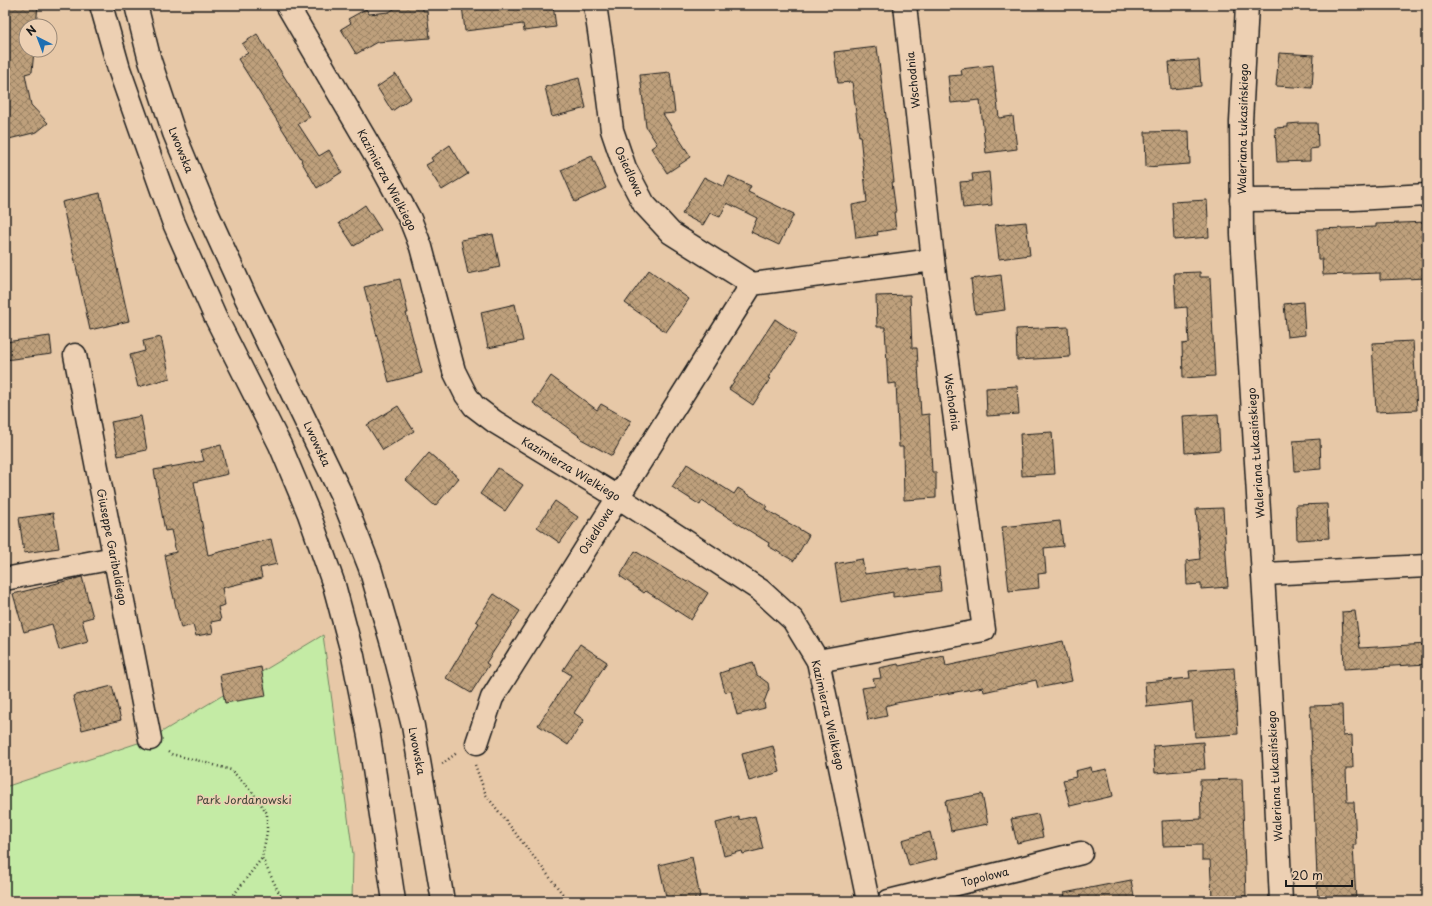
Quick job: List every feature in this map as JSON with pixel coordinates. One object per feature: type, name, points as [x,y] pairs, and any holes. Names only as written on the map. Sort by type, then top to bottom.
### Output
[{"type":"street","points":[[101,5],[119,69],[173,221],[215,316],[280,445],[310,514],[334,585],[353,656],[369,736],[394,901]]},
{"type":"street","name":"Lwowska","points":[[136,5],[150,61],[174,133],[205,208],[244,294],[341,494],[370,568],[392,644],[413,726],[443,901]]},
{"type":"street","name":"Kazimierza Wielkiego","points":[[287,5],[383,169],[410,219],[421,247],[454,371],[466,395],[474,406],[495,422],[618,497],[760,590],[793,620],[818,661],[868,901]]},
{"type":"street","name":"Osiedlowa","points":[[478,743],[492,698],[752,284],[671,233],[644,204],[625,168],[612,130],[595,5]]},
{"type":"street","name":"Wschodnia","points":[[818,661],[984,630],[933,260],[905,5]]},
{"type":"street","name":"Waleriana Łukasińskiego","points":[[1247,5],[1241,122],[1242,234],[1274,755],[1281,901]]},
{"type":"street","points":[[1241,200],[1354,200],[1427,195]]},
{"type":"street","points":[[752,284],[933,260]]},
{"type":"street","name":"Giuseppe Garibaldiego","points":[[75,355],[150,739]]},
{"type":"street","points":[[5,579],[114,558]]},
{"type":"street","points":[[1263,574],[1427,566]]},
{"type":"street","name":"Topolowa","points":[[889,901],[1081,853]]},
{"type":"path","points":[[150,739],[171,754],[231,770],[251,790],[267,813],[267,832],[262,858],[229,901]]},
{"type":"path","points":[[478,743],[474,764],[486,794],[568,901]]},
{"type":"path","points":[[262,858],[282,901]]},
{"type":"green space","name":"Park Jordanowski","points":[[323,635],[353,854],[352,901],[5,901],[5,787],[150,739]]},
{"type":"building","points":[[5,5],[38,5],[37,18],[18,18],[18,58],[33,58],[32,72],[25,74],[31,105],[48,123],[37,132],[5,140]]},
{"type":"building","points":[[400,5],[423,5],[423,11],[427,11],[430,38],[377,42],[356,54],[341,29],[351,23],[348,19],[366,9],[369,14],[389,12]]},
{"type":"building","points":[[462,5],[553,5],[556,27],[524,31],[523,24],[465,31]]},
{"type":"building","points":[[257,34],[310,117],[298,124],[319,156],[329,150],[342,172],[317,188],[301,161],[302,160],[238,59],[248,53],[242,44]]},
{"type":"building","points":[[877,47],[894,182],[892,182],[896,212],[894,212],[896,229],[877,232],[878,235],[856,238],[852,205],[867,202],[860,135],[859,136],[852,82],[838,83],[834,52]]},
{"type":"building","points":[[1279,53],[1314,55],[1312,88],[1276,86]]},
{"type":"building","points":[[1199,60],[1201,86],[1171,89],[1169,62]]},
{"type":"building","points":[[993,65],[999,118],[1013,116],[1017,149],[986,153],[980,100],[951,103],[948,76],[962,75],[961,69]]},
{"type":"building","points":[[670,72],[675,113],[663,114],[691,157],[667,173],[651,148],[657,144],[646,127],[640,75]]},
{"type":"building","points":[[396,74],[411,98],[392,111],[377,87]]},
{"type":"building","points":[[579,78],[586,108],[552,117],[545,87]]},
{"type":"building","points":[[1317,123],[1318,148],[1310,149],[1310,161],[1277,162],[1275,128],[1288,127],[1288,124]]},
{"type":"building","points":[[1189,131],[1190,164],[1146,167],[1145,132]]},
{"type":"building","points":[[450,145],[468,174],[442,190],[426,165],[433,161],[431,158]]},
{"type":"building","points":[[592,156],[606,188],[575,202],[561,170]]},
{"type":"building","points":[[989,172],[992,205],[963,208],[960,182],[973,181],[972,174]]},
{"type":"building","points":[[729,176],[751,186],[748,192],[794,214],[779,245],[751,232],[757,218],[727,203],[720,217],[710,213],[703,225],[682,214],[704,177],[724,187]]},
{"type":"building","points":[[100,193],[129,321],[90,330],[62,202]]},
{"type":"building","points":[[1207,200],[1209,237],[1174,240],[1172,202]]},
{"type":"building","points":[[365,205],[381,230],[354,246],[339,223]]},
{"type":"building","points":[[1026,222],[1030,255],[999,259],[995,225]]},
{"type":"building","points":[[1427,222],[1427,278],[1380,280],[1380,273],[1323,275],[1322,259],[1318,259],[1317,229],[1376,227],[1376,224]]},
{"type":"building","points":[[493,234],[500,267],[468,274],[461,240]]},
{"type":"building","points":[[649,270],[689,299],[666,332],[625,303]]},
{"type":"building","points":[[1200,272],[1200,277],[1210,277],[1215,376],[1183,378],[1182,344],[1189,343],[1187,307],[1176,308],[1174,273]]},
{"type":"building","points":[[1001,275],[1005,310],[975,314],[971,279]]},
{"type":"building","points":[[400,279],[408,313],[406,313],[422,373],[389,382],[364,287]]},
{"type":"building","points":[[910,295],[912,348],[917,348],[921,415],[929,414],[932,472],[936,472],[936,498],[904,500],[903,447],[899,447],[896,383],[888,384],[885,327],[877,327],[876,296]]},
{"type":"building","points":[[1303,302],[1305,335],[1287,337],[1284,304]]},
{"type":"building","points":[[515,304],[523,341],[488,348],[481,312]]},
{"type":"building","points":[[775,319],[797,334],[768,378],[770,379],[753,405],[729,389]]},
{"type":"building","points":[[1068,327],[1070,357],[1017,360],[1016,329]]},
{"type":"building","points":[[50,336],[52,354],[5,360],[5,342]]},
{"type":"building","points":[[161,337],[170,378],[138,387],[130,355],[145,351],[143,341]]},
{"type":"building","points":[[1413,341],[1417,410],[1376,412],[1372,343]]},
{"type":"building","points":[[551,376],[597,410],[601,404],[631,421],[612,456],[581,439],[582,438],[533,403]]},
{"type":"building","points":[[1017,386],[1019,414],[987,416],[986,388]]},
{"type":"building","points":[[398,406],[414,431],[383,450],[367,425]]},
{"type":"building","points":[[1218,414],[1220,450],[1185,453],[1183,416]]},
{"type":"building","points":[[141,416],[147,450],[118,456],[111,422]]},
{"type":"building","points":[[1052,432],[1055,474],[1022,476],[1020,434]]},
{"type":"building","points":[[1320,439],[1321,469],[1295,471],[1293,441]]},
{"type":"building","points":[[221,445],[228,474],[194,482],[208,555],[271,539],[277,564],[260,568],[262,578],[222,588],[225,605],[218,607],[221,620],[211,622],[213,633],[196,636],[193,625],[181,628],[165,555],[176,552],[171,530],[165,531],[154,470],[204,461],[201,450]]},
{"type":"building","points":[[429,453],[459,478],[435,506],[406,480]]},
{"type":"building","points":[[687,464],[734,494],[738,488],[767,506],[765,509],[809,535],[794,561],[768,546],[769,543],[702,501],[700,505],[672,487]]},
{"type":"building","points":[[498,468],[523,485],[505,511],[480,494]]},
{"type":"building","points":[[555,501],[578,517],[560,543],[537,527]]},
{"type":"building","points":[[1327,504],[1329,538],[1297,540],[1296,505]]},
{"type":"building","points":[[1223,508],[1228,587],[1201,589],[1201,584],[1187,585],[1186,561],[1200,559],[1196,509]]},
{"type":"building","points":[[53,513],[59,548],[24,553],[19,518]]},
{"type":"building","points":[[1060,521],[1063,546],[1044,548],[1046,573],[1038,574],[1039,588],[1009,591],[1002,527]]},
{"type":"building","points":[[635,551],[687,582],[688,580],[708,593],[691,620],[646,591],[644,593],[620,576]]},
{"type":"building","points":[[862,559],[865,574],[909,568],[909,571],[939,567],[941,591],[893,597],[893,592],[841,602],[835,564]]},
{"type":"building","points":[[82,577],[93,617],[82,620],[88,642],[59,650],[52,624],[24,632],[13,594]]},
{"type":"building","points":[[494,594],[520,611],[486,663],[489,665],[471,693],[446,678],[479,623],[476,621]]},
{"type":"building","points":[[1355,611],[1360,648],[1427,644],[1427,664],[1344,669],[1342,612]]},
{"type":"building","points":[[1063,641],[1072,681],[1038,688],[1036,680],[984,692],[983,687],[896,703],[885,706],[887,716],[868,720],[862,688],[875,686],[873,679],[881,678],[879,668],[898,664],[899,666],[944,656],[946,666]]},
{"type":"building","points":[[580,644],[607,662],[574,713],[584,720],[568,745],[538,725],[571,675],[563,670]]},
{"type":"building","points":[[753,662],[757,675],[768,683],[769,689],[764,702],[765,708],[737,715],[731,691],[725,692],[720,673],[729,670],[728,669]]},
{"type":"building","points":[[261,667],[266,696],[225,703],[220,675]]},
{"type":"building","points":[[1234,668],[1238,734],[1195,737],[1192,702],[1147,707],[1145,682],[1190,678],[1189,671]]},
{"type":"building","points":[[112,686],[121,720],[82,730],[73,696]]},
{"type":"building","points":[[1342,705],[1343,736],[1352,735],[1353,768],[1346,768],[1347,802],[1354,802],[1356,845],[1353,845],[1356,901],[1318,901],[1310,706]]},
{"type":"building","points":[[1203,742],[1205,769],[1155,773],[1153,746]]},
{"type":"building","points":[[773,746],[780,772],[749,781],[742,754]]},
{"type":"building","points":[[1091,767],[1092,772],[1107,769],[1113,796],[1070,806],[1063,780],[1076,777],[1075,771]]},
{"type":"building","points":[[1242,779],[1246,896],[1212,898],[1210,860],[1202,860],[1202,845],[1163,846],[1162,821],[1201,819],[1200,780]]},
{"type":"building","points":[[982,794],[988,824],[951,831],[945,801]]},
{"type":"building","points":[[1038,814],[1043,837],[1017,843],[1011,819]]},
{"type":"building","points":[[755,816],[763,849],[743,854],[742,851],[724,856],[716,823],[739,817],[739,820]]},
{"type":"building","points":[[930,832],[937,859],[909,866],[902,840]]},
{"type":"building","points":[[692,857],[700,897],[684,901],[667,901],[659,865]]},
{"type":"building","points":[[1131,880],[1135,901],[1065,901],[1064,893]]}]
